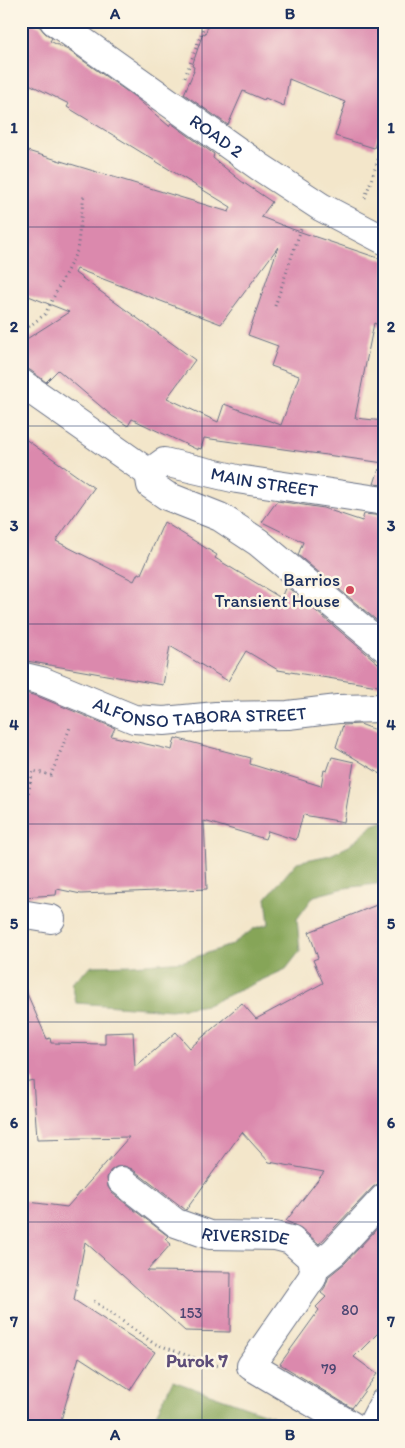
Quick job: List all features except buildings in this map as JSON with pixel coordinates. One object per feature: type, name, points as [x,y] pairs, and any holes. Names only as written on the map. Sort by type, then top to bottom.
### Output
[{"type":"street","name":"ROAD 2","points":[[54,21],[260,167],[331,213],[384,240]]},
{"type":"street","points":[[21,383],[149,473],[151,485],[167,496],[220,517],[258,542],[384,647]]},
{"type":"street","name":"MAIN STREET","points":[[149,473],[164,462],[237,479],[384,501]]},
{"type":"street","name":"ALFONSO TABORA STREET","points":[[21,676],[42,681],[134,719],[164,721],[216,716],[288,715],[338,709],[384,708]]},
{"type":"street","points":[[21,914],[51,919]]},
{"type":"street","name":"RIVERSIDE","points":[[122,1180],[176,1223],[210,1235],[275,1236],[291,1240],[309,1256],[315,1268]]},
{"type":"street","points":[[354,1427],[251,1366],[312,1278],[315,1268],[334,1252],[384,1198]]},
{"type":"street","points":[[371,1427],[384,1402]]},
{"type":"path","points":[[170,103],[174,91],[180,93],[203,29]]},
{"type":"path","points":[[357,225],[384,142]]},
{"type":"path","points":[[21,333],[45,314],[77,251],[84,194]]},
{"type":"path","points":[[275,306],[303,224],[326,230],[331,213]]},
{"type":"path","points":[[21,827],[33,771],[51,775],[82,698]]},
{"type":"path","points":[[94,1301],[153,1343],[214,1365],[239,1368],[251,1366]]},
{"type":"green space","points":[[384,821],[384,883],[345,888],[314,896],[297,919],[300,951],[286,969],[207,1005],[171,1010],[76,1003],[72,983],[92,966],[184,961],[231,945],[255,928],[269,924],[266,898],[297,862],[330,855],[349,846],[373,825]]},
{"type":"green space","points":[[173,1381],[303,1427],[149,1427]]},
{"type":"place","name":"Barrios Transient House","points":[[350,590]]},
{"type":"district","name":"Purok 7","points":[[197,1360]]}]
